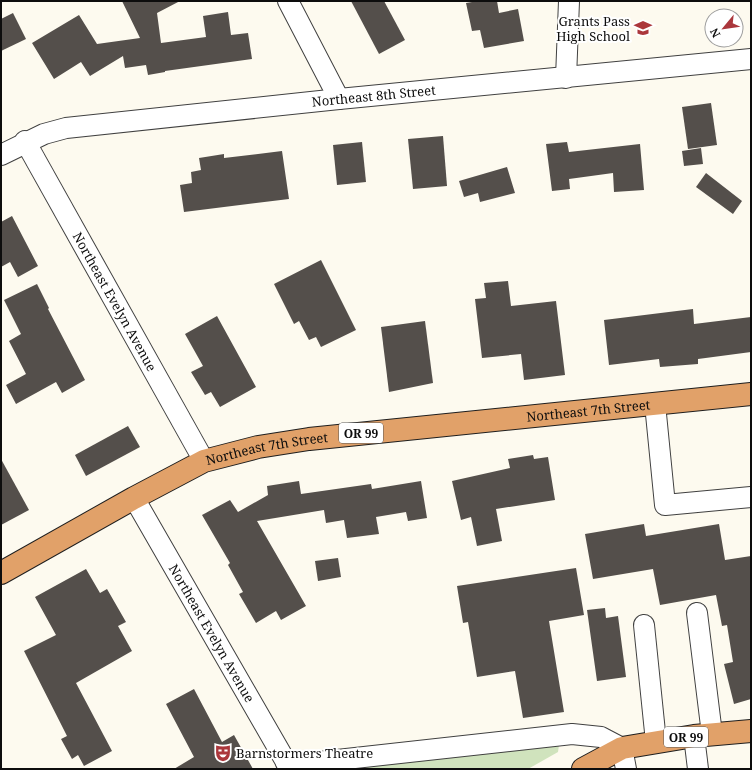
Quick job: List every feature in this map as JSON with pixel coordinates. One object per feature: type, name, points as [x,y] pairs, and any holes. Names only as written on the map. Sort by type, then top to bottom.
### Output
[{"type":"highway","name":"Northeast 7th Street","points":[[1,573],[134,498],[204,461],[258,447],[309,439],[751,394]]},
{"type":"highway","name":"OR 99","points":[[583,769],[624,759],[656,742],[703,735],[751,731]]},
{"type":"street","points":[[288,1],[339,99]]},
{"type":"street","points":[[566,78],[569,1]]},
{"type":"street","name":"Northeast 8th Street","points":[[1,155],[25,141],[66,128],[339,99],[751,59]]},
{"type":"street","name":"Northeast Evelyn Avenue","points":[[25,141],[204,461]]},
{"type":"street","points":[[655,404],[665,505],[751,497]]},
{"type":"street","name":"Northeast Evelyn Avenue","points":[[134,498],[288,766]]},
{"type":"street","points":[[697,613],[703,735],[698,769]]},
{"type":"street","points":[[644,625],[656,742]]},
{"type":"street","points":[[288,766],[572,734],[600,737],[624,759]]},
{"type":"green space","points":[[559,745],[558,752],[528,769],[304,769]]},
{"type":"building","points":[[122,1],[180,1],[157,13],[161,43],[206,37],[203,16],[228,12],[231,35],[248,33],[252,59],[165,71],[148,75],[146,65],[125,68],[123,56],[90,76],[81,62],[54,79],[32,43],[79,15],[97,44],[140,38]]},
{"type":"building","points":[[351,1],[384,1],[405,40],[379,54]]},
{"type":"building","points":[[478,1],[497,1],[499,13],[518,9],[524,41],[484,48],[480,30],[472,31],[466,3]]},
{"type":"building","points":[[13,13],[26,39],[1,51],[1,19]]},
{"type":"building","points":[[711,103],[717,145],[688,149],[682,107]]},
{"type":"building","points":[[443,136],[447,186],[413,189],[408,139]]},
{"type":"building","points":[[362,142],[366,182],[337,185],[333,145]]},
{"type":"building","points":[[567,142],[569,152],[640,144],[644,190],[614,192],[613,173],[569,179],[570,189],[552,191],[546,144]]},
{"type":"building","points":[[701,148],[703,164],[684,166],[682,151]]},
{"type":"building","points":[[282,151],[289,199],[184,212],[180,185],[192,183],[191,172],[201,170],[199,158],[224,154],[224,158]]},
{"type":"building","points":[[507,167],[515,193],[480,202],[478,193],[464,197],[459,181]]},
{"type":"building","points":[[706,173],[742,201],[733,214],[696,187]]},
{"type":"building","points":[[12,216],[38,266],[18,277],[10,262],[1,267],[1,222]]},
{"type":"building","points":[[321,260],[356,330],[321,347],[316,337],[309,340],[299,321],[294,324],[274,284]]},
{"type":"building","points":[[508,281],[511,306],[556,301],[565,375],[524,380],[521,354],[482,358],[475,299],[486,298],[484,283]]},
{"type":"building","points":[[37,284],[49,308],[48,309],[85,380],[62,393],[56,382],[16,404],[6,385],[26,374],[9,341],[21,334],[4,300]]},
{"type":"building","points":[[693,309],[694,324],[751,317],[751,352],[698,359],[698,364],[660,367],[659,359],[609,365],[604,320]]},
{"type":"building","points":[[217,316],[256,387],[220,407],[211,392],[205,395],[191,372],[203,366],[185,334]]},
{"type":"building","points":[[425,321],[433,383],[389,392],[381,327]]},
{"type":"building","points":[[128,426],[140,447],[86,476],[75,455]]},
{"type":"building","points":[[533,455],[534,459],[548,457],[555,500],[496,509],[502,541],[477,546],[471,517],[461,520],[452,481],[510,468],[508,459]]},
{"type":"building","points":[[1,459],[29,510],[1,525]]},
{"type":"building","points":[[299,481],[301,494],[371,484],[372,489],[421,481],[427,518],[408,521],[406,512],[376,517],[379,534],[347,538],[344,520],[326,523],[324,510],[257,521],[306,606],[281,620],[276,611],[256,623],[239,594],[243,592],[228,565],[230,563],[202,515],[230,500],[238,512],[268,495],[267,486]]},
{"type":"building","points":[[644,524],[646,536],[719,524],[725,560],[751,556],[751,699],[734,704],[724,664],[733,662],[727,625],[722,626],[716,595],[660,605],[653,569],[593,579],[585,534]]},
{"type":"building","points":[[338,558],[341,577],[318,581],[315,561]]},
{"type":"building","points":[[576,568],[584,615],[549,621],[564,712],[523,718],[515,671],[477,677],[468,622],[463,623],[457,586]]},
{"type":"building","points":[[86,569],[100,593],[107,589],[126,622],[118,626],[132,651],[76,683],[112,751],[84,766],[78,755],[72,759],[61,739],[67,736],[24,651],[56,635],[35,597]]},
{"type":"building","points":[[605,608],[606,618],[618,616],[626,677],[597,681],[587,610]]},
{"type":"building","points":[[194,689],[222,742],[234,735],[253,769],[174,769],[194,757],[166,704]]},
{"type":"place","name":"Grants Pass High School","points":[[643,28]]},
{"type":"place","name":"Barnstormers Theatre","points":[[223,753]]}]
